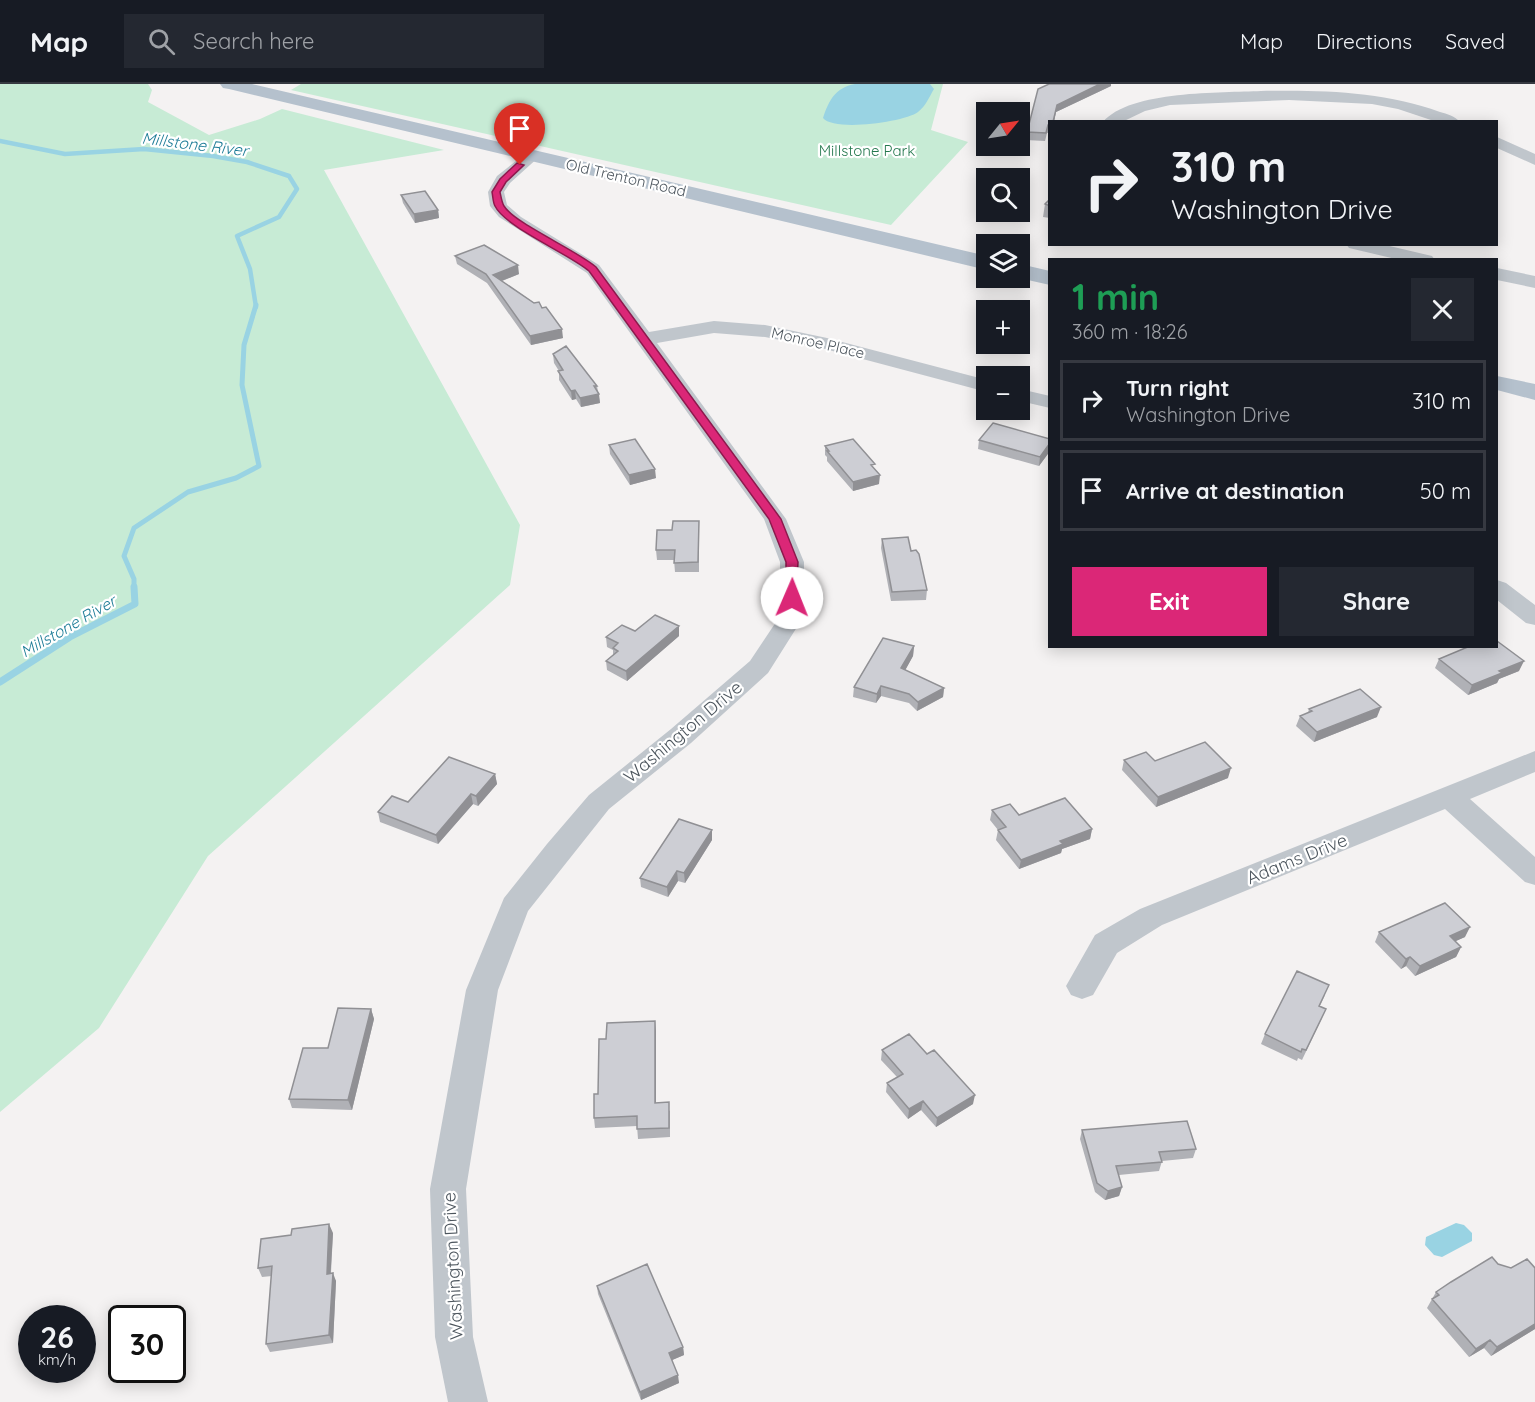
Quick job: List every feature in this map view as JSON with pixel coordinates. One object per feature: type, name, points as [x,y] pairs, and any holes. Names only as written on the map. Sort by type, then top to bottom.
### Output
[{"type":"main road","name":"Old Trenton Road","points":[[229,84],[976,260]]},
{"type":"main road","points":[[1030,273],[1048,278]]},
{"type":"main road","points":[[1498,383],[1535,392]]},
{"type":"street","points":[[1113,120],[1130,109],[1170,100],[1296,94],[1349,95],[1396,103],[1447,120]]},
{"type":"street","points":[[1498,142],[1535,160]]},
{"type":"street","name":"Washington Drive","points":[[468,1402],[454,1337],[448,1189],[482,990],[515,906],[556,852],[599,802],[681,736],[759,667],[792,616],[792,562],[775,519],[593,269],[582,260],[511,219],[500,207],[496,192],[503,180],[532,156]]},
{"type":"street","points":[[1364,246],[1417,258]]},
{"type":"street","points":[[1498,274],[1535,282]]},
{"type":"street","name":"Monroe Place","points":[[645,339],[714,327],[765,331],[827,344],[976,383]]},
{"type":"street","points":[[1030,397],[1048,401]]},
{"type":"street","points":[[1498,589],[1535,617]]},
{"type":"street","name":"Adams Drive","points":[[1082,986],[1106,944],[1151,917],[1535,761]]},
{"type":"street","points":[[1450,797],[1535,874]]},
{"type":"green space","points":[[0,84],[148,84],[152,90],[148,102],[209,135],[260,119],[282,109],[444,150],[324,170],[520,525],[510,585],[208,856],[99,1028],[0,1112]]},
{"type":"green space","name":"Millstone Park","points":[[301,84],[943,84],[931,130],[968,142],[891,225],[291,90]]},
{"type":"water","points":[[855,84],[930,84],[934,89],[921,110],[911,116],[885,122],[854,125],[830,122],[823,118],[834,96],[842,88]]},
{"type":"water","points":[[1456,1223],[1464,1225],[1472,1233],[1472,1241],[1442,1257],[1434,1255],[1425,1245],[1426,1237]]},
{"type":"building","points":[[1049,84],[1100,84],[1057,105],[1053,120],[1048,120],[1046,133],[1030,132],[1030,120],[1038,89]]},
{"type":"building","points":[[425,191],[438,210],[414,214],[401,195]]},
{"type":"building","points":[[484,245],[518,265],[493,275],[534,303],[539,302],[542,308],[546,307],[562,329],[530,336],[486,274],[455,256]]},
{"type":"building","points":[[566,346],[597,386],[594,386],[599,394],[580,398],[575,390],[571,391],[558,371],[563,370],[553,354]]},
{"type":"building","points":[[993,423],[1048,438],[1048,446],[1040,457],[979,440]]},
{"type":"building","points":[[635,439],[655,469],[629,475],[609,445]]},
{"type":"building","points":[[853,439],[875,464],[871,465],[880,475],[853,482],[825,446]]},
{"type":"building","points":[[673,521],[699,521],[698,562],[674,563],[675,550],[656,550],[657,530],[672,530]]},
{"type":"building","points":[[908,537],[911,551],[916,550],[919,554],[927,590],[892,592],[882,539]]},
{"type":"building","points":[[655,615],[679,626],[626,671],[606,661],[618,651],[613,648],[618,643],[606,637],[622,625],[635,631]]},
{"type":"building","points":[[883,638],[914,646],[901,668],[944,688],[918,702],[909,694],[881,686],[877,694],[854,687]]},
{"type":"building","points":[[1498,642],[1524,661],[1472,685],[1439,659],[1465,648],[1498,648]]},
{"type":"building","points":[[1360,689],[1381,707],[1317,732],[1300,716],[1312,711],[1309,709]]},
{"type":"building","points":[[1205,742],[1231,768],[1158,797],[1124,760],[1146,752],[1155,761]]},
{"type":"building","points":[[449,757],[495,774],[476,796],[471,794],[436,835],[378,812],[392,796],[408,802]]},
{"type":"building","points":[[1065,798],[1092,829],[1060,841],[1063,844],[1021,860],[998,830],[1006,827],[992,810],[1010,804],[1019,815]]},
{"type":"building","points":[[679,819],[712,830],[684,873],[677,871],[667,887],[640,878]]},
{"type":"building","points":[[1445,903],[1470,927],[1450,936],[1461,947],[1420,966],[1410,957],[1406,959],[1379,932]]},
{"type":"building","points":[[1297,971],[1329,985],[1319,1006],[1326,1009],[1306,1050],[1302,1049],[1301,1052],[1265,1034]]},
{"type":"building","points":[[338,1008],[371,1009],[348,1100],[289,1099],[303,1048],[328,1048]]},
{"type":"building","points":[[655,1021],[655,1103],[669,1102],[669,1128],[637,1129],[637,1116],[594,1118],[594,1094],[598,1094],[599,1039],[606,1039],[607,1023]]},
{"type":"building","points":[[909,1034],[927,1054],[934,1050],[975,1095],[937,1118],[923,1101],[909,1109],[887,1083],[903,1074],[882,1050]]},
{"type":"building","points":[[1187,1121],[1196,1149],[1159,1152],[1162,1162],[1116,1166],[1122,1187],[1108,1191],[1097,1183],[1082,1130]]},
{"type":"building","points":[[329,1224],[327,1274],[333,1273],[329,1335],[266,1344],[272,1266],[258,1268],[261,1239],[291,1235],[292,1229]]},
{"type":"building","points":[[1492,1257],[1498,1264],[1511,1268],[1527,1259],[1535,1268],[1535,1324],[1497,1347],[1490,1340],[1476,1349],[1432,1299],[1439,1295],[1436,1292]]},
{"type":"building","points":[[647,1264],[683,1347],[669,1353],[678,1375],[640,1392],[597,1286]]},
{"type":"waterway","name":"Millstone River","points":[[0,141],[65,154],[144,149],[213,156],[247,162],[289,176],[297,189],[279,217],[237,236],[250,269],[256,306]]},
{"type":"waterway","name":"Millstone River","points":[[134,587],[134,579],[124,556],[134,528],[188,492],[236,478],[259,466],[242,385],[244,345],[256,306]]},
{"type":"waterway","name":"Millstone River","points":[[0,682],[70,637],[135,604],[134,587]]},
{"type":"route","points":[[520,165],[503,180],[496,192],[500,207],[511,219],[582,260],[593,269],[775,519],[792,562],[792,598]]}]
